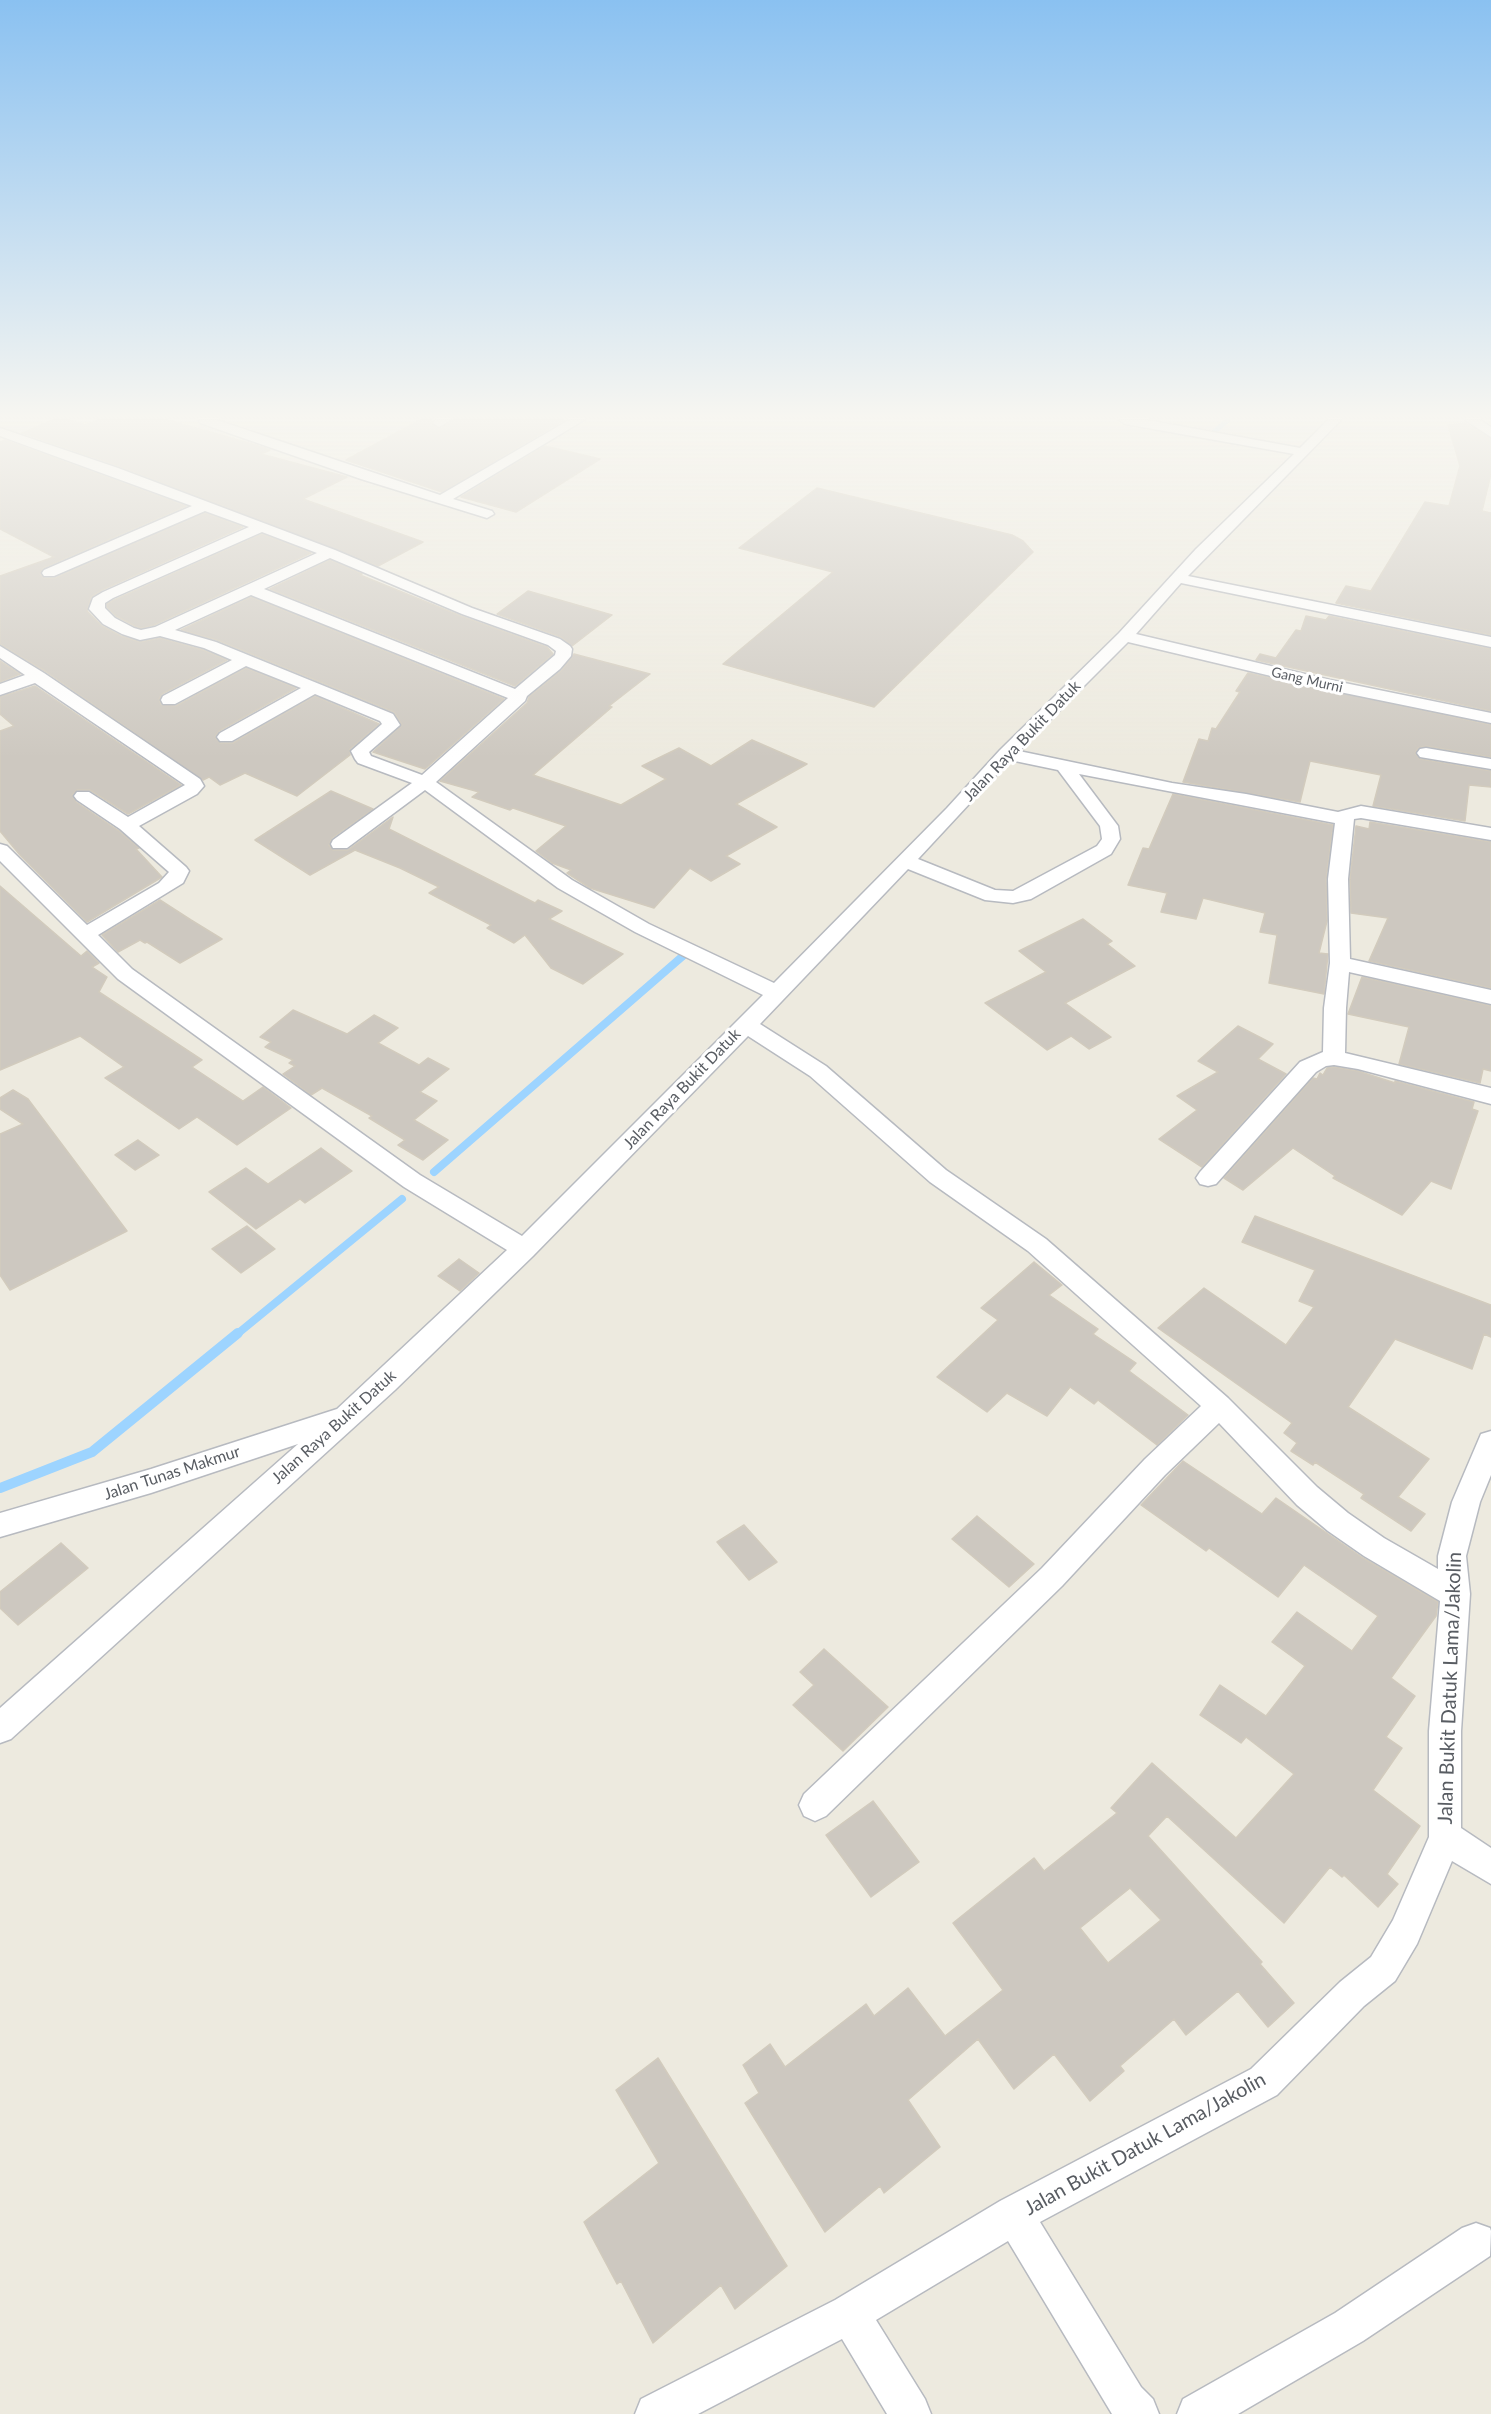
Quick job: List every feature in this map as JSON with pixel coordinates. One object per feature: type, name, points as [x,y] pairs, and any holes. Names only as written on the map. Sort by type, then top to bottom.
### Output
[{"type":"street","points":[[49,573],[142,533]]},
{"type":"street","points":[[249,533],[108,595],[96,604],[100,614],[128,631],[140,635],[159,631],[330,553]]},
{"type":"street","points":[[277,533],[468,611],[554,642],[564,649],[563,656],[425,782],[340,844]]},
{"type":"street","name":"Jalan Raya Bukit Datuk","points":[[0,1728],[386,1382],[524,1249],[746,1024],[1006,754],[1125,636],[1177,578],[1222,533]]},
{"type":"street","points":[[1177,578],[1491,642]]},
{"type":"street","points":[[250,589],[519,697]]},
{"type":"street","points":[[159,631],[210,645],[390,720],[392,725],[362,749],[360,754],[364,759],[425,782],[565,884],[642,928],[775,992]]},
{"type":"street","name":"Gang Murni","points":[[1125,636],[1341,688],[1491,718]]},
{"type":"street","points":[[0,651],[194,783],[195,786],[191,790],[127,825]]},
{"type":"street","points":[[169,700],[246,659]]},
{"type":"street","points":[[0,690],[38,676]]},
{"type":"street","points":[[226,737],[314,688]]},
{"type":"street","points":[[1425,753],[1491,764]]},
{"type":"street","points":[[1006,754],[1172,788],[1246,799],[1344,819]]},
{"type":"street","points":[[904,861],[992,896],[1013,897],[1024,895],[1104,850],[1111,839],[1109,826],[1063,765]]},
{"type":"street","points":[[83,796],[127,825],[176,866],[178,874],[166,887],[85,934]]},
{"type":"street","points":[[1335,1058],[1335,1008],[1340,963],[1338,879],[1344,819],[1348,813],[1361,812],[1491,834]]},
{"type":"street","points":[[0,850],[124,975],[412,1181],[524,1249]]},
{"type":"street","points":[[1340,963],[1491,997]]},
{"type":"street","points":[[746,1024],[818,1071],[938,1176],[1037,1245],[1219,1406],[1307,1496],[1338,1522],[1455,1594]]},
{"type":"street","points":[[1208,1178],[1308,1067],[1321,1060],[1335,1058],[1491,1095]]},
{"type":"street","points":[[815,1805],[1052,1577],[1155,1467],[1219,1406]]},
{"type":"street","name":"Jalan Tunas Makmur","points":[[0,1526],[151,1481],[344,1418]]},
{"type":"street","name":"Jalan Bukit Datuk Lama/Jakolin","points":[[656,2414],[849,2314],[1014,2215],[1264,2082],[1352,1994],[1383,1969],[1405,1932],[1445,1837],[1445,1731],[1455,1594],[1452,1556],[1466,1502],[1491,1442]]},
{"type":"street","points":[[1445,1837],[1491,1867]]},
{"type":"street","points":[[1014,2215],[1127,2401],[1138,2414]]},
{"type":"street","points":[[1198,2414],[1349,2327],[1476,2242]]},
{"type":"street","points":[[849,2314],[910,2414]]},
{"type":"building","points":[[7,533],[125,533],[43,568],[40,574],[44,578],[55,578],[160,533],[230,533],[102,590],[91,597],[87,611],[102,626],[121,636],[140,642],[160,638],[203,650],[227,660],[162,694],[159,699],[161,705],[176,706],[246,668],[296,688],[219,731],[215,737],[220,743],[233,743],[315,696],[379,724],[350,749],[350,755],[297,796],[245,773],[220,785],[209,777],[203,780],[45,671],[0,644],[0,576],[54,557]]},
{"type":"building","points":[[292,533],[397,533],[423,542],[378,566]]},
{"type":"building","points":[[759,533],[1002,533],[1023,541],[1033,552],[874,707],[723,664],[833,572],[739,548]]},
{"type":"building","points":[[1406,533],[1491,533],[1491,635],[1336,603],[1346,586],[1371,591]]},
{"type":"building","points":[[262,534],[311,553],[154,625],[141,628],[135,626],[116,616],[107,607],[107,604],[114,600]]},
{"type":"building","points":[[330,560],[362,574],[360,575],[461,616],[547,647],[553,654],[515,686],[270,589]]},
{"type":"building","points":[[528,591],[612,615],[572,646],[561,637],[497,614]]},
{"type":"building","points":[[251,597],[504,699],[425,769],[373,752],[402,725],[394,712],[217,640],[181,630]]},
{"type":"building","points":[[1306,616],[1326,620],[1329,616],[1491,649],[1491,711],[1256,660],[1260,654],[1276,658],[1296,630],[1301,631]]},
{"type":"building","points":[[574,654],[650,674],[609,706],[612,707],[533,775],[621,805],[666,779],[642,766],[679,748],[711,766],[752,740],[807,764],[736,804],[777,827],[726,856],[740,864],[711,881],[690,868],[654,908],[590,888],[567,873],[571,870],[552,863],[536,851],[566,826],[472,797],[479,792],[440,781],[527,703],[529,697],[562,670]]},
{"type":"building","points":[[0,661],[20,674],[0,682]]},
{"type":"building","points":[[1248,673],[1491,725],[1491,757],[1426,746],[1418,748],[1415,753],[1420,759],[1491,771],[1491,787],[1469,785],[1465,821],[1373,806],[1381,775],[1310,761],[1300,802],[1183,782],[1199,739],[1208,741],[1212,728],[1216,729],[1240,692],[1236,691]]},
{"type":"building","points":[[35,686],[181,785],[128,814],[90,790],[77,790],[72,795],[76,802],[119,831],[139,848],[136,849],[162,877],[87,922],[20,855],[0,831],[0,731],[14,726],[0,714],[0,697]]},
{"type":"building","points":[[331,791],[373,809],[332,838],[329,845],[333,850],[348,850],[393,817],[389,829],[535,903],[538,900],[562,911],[549,919],[623,954],[583,984],[551,968],[525,935],[514,943],[487,928],[491,925],[429,893],[439,887],[400,868],[355,850],[310,875],[255,840]]},
{"type":"building","points":[[1173,794],[1333,825],[1326,879],[1327,921],[1319,953],[1328,954],[1324,994],[1269,983],[1277,935],[1260,932],[1265,913],[1203,898],[1196,919],[1161,912],[1167,893],[1128,885],[1143,848],[1149,849]]},
{"type":"building","points":[[1370,822],[1491,842],[1491,988],[1369,961],[1388,918],[1351,913],[1350,879],[1356,826],[1369,829]]},
{"type":"building","points":[[0,886],[81,956],[87,951],[99,963],[92,967],[107,977],[99,992],[202,1060],[192,1067],[243,1101],[263,1087],[291,1108],[237,1145],[197,1117],[179,1129],[105,1078],[124,1067],[80,1036],[0,1070]]},
{"type":"building","points":[[160,900],[222,939],[180,963],[140,940],[118,952],[102,935]]},
{"type":"building","points":[[1083,919],[1112,941],[1107,944],[1135,966],[1065,1003],[1111,1037],[1089,1049],[1071,1036],[1047,1050],[985,1003],[1046,972],[1019,951]]},
{"type":"building","points":[[1362,977],[1491,1006],[1491,1071],[1483,1069],[1480,1083],[1399,1064],[1409,1027],[1348,1014]]},
{"type":"building","points":[[293,1010],[347,1034],[374,1015],[398,1028],[378,1043],[419,1065],[428,1058],[449,1069],[420,1092],[437,1101],[414,1120],[448,1140],[423,1160],[398,1145],[405,1140],[369,1118],[372,1116],[322,1088],[311,1095],[283,1074],[295,1066],[289,1063],[293,1060],[265,1047],[271,1042],[260,1037]]},
{"type":"building","points":[[1238,1026],[1273,1044],[1258,1059],[1286,1074],[1202,1167],[1159,1139],[1197,1110],[1177,1096],[1218,1072],[1198,1061]]},
{"type":"building","points":[[1327,1068],[1358,1071],[1395,1083],[1395,1081],[1474,1102],[1472,1109],[1478,1111],[1451,1189],[1431,1181],[1402,1215],[1333,1178],[1335,1176],[1293,1148],[1243,1190],[1224,1178],[1313,1078],[1317,1079],[1320,1073],[1323,1075]]},
{"type":"building","points":[[13,1090],[28,1099],[127,1231],[10,1290],[0,1275],[0,1134],[23,1124],[0,1109],[0,1098]]},
{"type":"building","points":[[138,1140],[159,1155],[135,1170],[115,1155]]},
{"type":"building","points":[[321,1148],[352,1171],[305,1203],[300,1199],[256,1229],[209,1192],[246,1168],[268,1184]]},
{"type":"building","points":[[1255,1216],[1491,1305],[1491,1337],[1484,1334],[1472,1369],[1395,1339],[1348,1407],[1429,1459],[1398,1497],[1425,1514],[1411,1531],[1361,1498],[1364,1494],[1315,1462],[1313,1465],[1291,1451],[1297,1443],[1284,1433],[1292,1423],[1158,1328],[1204,1288],[1286,1345],[1314,1307],[1299,1301],[1315,1270],[1242,1242]]},
{"type":"building","points":[[247,1226],[275,1249],[241,1273],[212,1249]]},
{"type":"building","points":[[459,1259],[479,1273],[460,1291],[438,1276]]},
{"type":"building","points":[[1034,1262],[1062,1285],[1049,1295],[1098,1329],[1093,1334],[1136,1363],[1129,1371],[1188,1415],[1157,1445],[1098,1400],[1094,1404],[1070,1387],[1047,1416],[1007,1393],[987,1412],[937,1377],[998,1320],[981,1308]]},
{"type":"building","points":[[1183,1461],[1262,1514],[1276,1498],[1363,1558],[1438,1602],[1436,1616],[1391,1678],[1415,1696],[1386,1737],[1402,1748],[1373,1790],[1420,1826],[1387,1874],[1398,1884],[1378,1907],[1344,1875],[1342,1877],[1330,1867],[1284,1923],[1167,1816],[1148,1836],[1262,1962],[1260,1964],[1294,2003],[1268,2027],[1238,1991],[1186,2035],[1174,2019],[1120,2066],[1124,2071],[1090,2101],[1054,2054],[1014,2089],[978,2039],[908,2100],[940,2147],[884,2193],[880,2186],[825,2232],[745,2103],[759,2093],[743,2065],[770,2044],[785,2067],[866,2004],[874,2016],[908,1988],[945,2036],[1003,1990],[953,1923],[1034,1858],[1044,1871],[1117,1813],[1111,1808],[1152,1763],[1236,1838],[1294,1774],[1246,1737],[1241,1743],[1200,1715],[1220,1685],[1266,1716],[1305,1666],[1272,1642],[1297,1612],[1352,1651],[1378,1616],[1304,1565],[1278,1597],[1209,1548],[1206,1551],[1141,1505]],"holes":[[[1130,1888],[1161,1920],[1108,1963],[1080,1928]]]},
{"type":"building","points":[[977,1516],[1034,1564],[1009,1587],[952,1539]]},
{"type":"building","points":[[744,1525],[777,1562],[749,1580],[717,1542]]},
{"type":"building","points":[[61,1543],[88,1568],[18,1625],[0,1608],[0,1592]]},
{"type":"building","points":[[824,1649],[888,1707],[843,1751],[793,1705],[814,1685],[800,1672]]},
{"type":"building","points":[[873,1801],[919,1862],[871,1897],[826,1835]]},
{"type":"building","points":[[658,2058],[787,2266],[735,2309],[721,2285],[653,2343],[621,2281],[617,2284],[584,2222],[659,2163],[616,2090]]},
{"type":"waterway","points":[[683,957],[686,954]]},
{"type":"waterway","points":[[434,1172],[684,955]]},
{"type":"waterway","points":[[236,1335],[402,1199]]},
{"type":"waterway","points":[[0,1488],[92,1452],[238,1333]]}]
